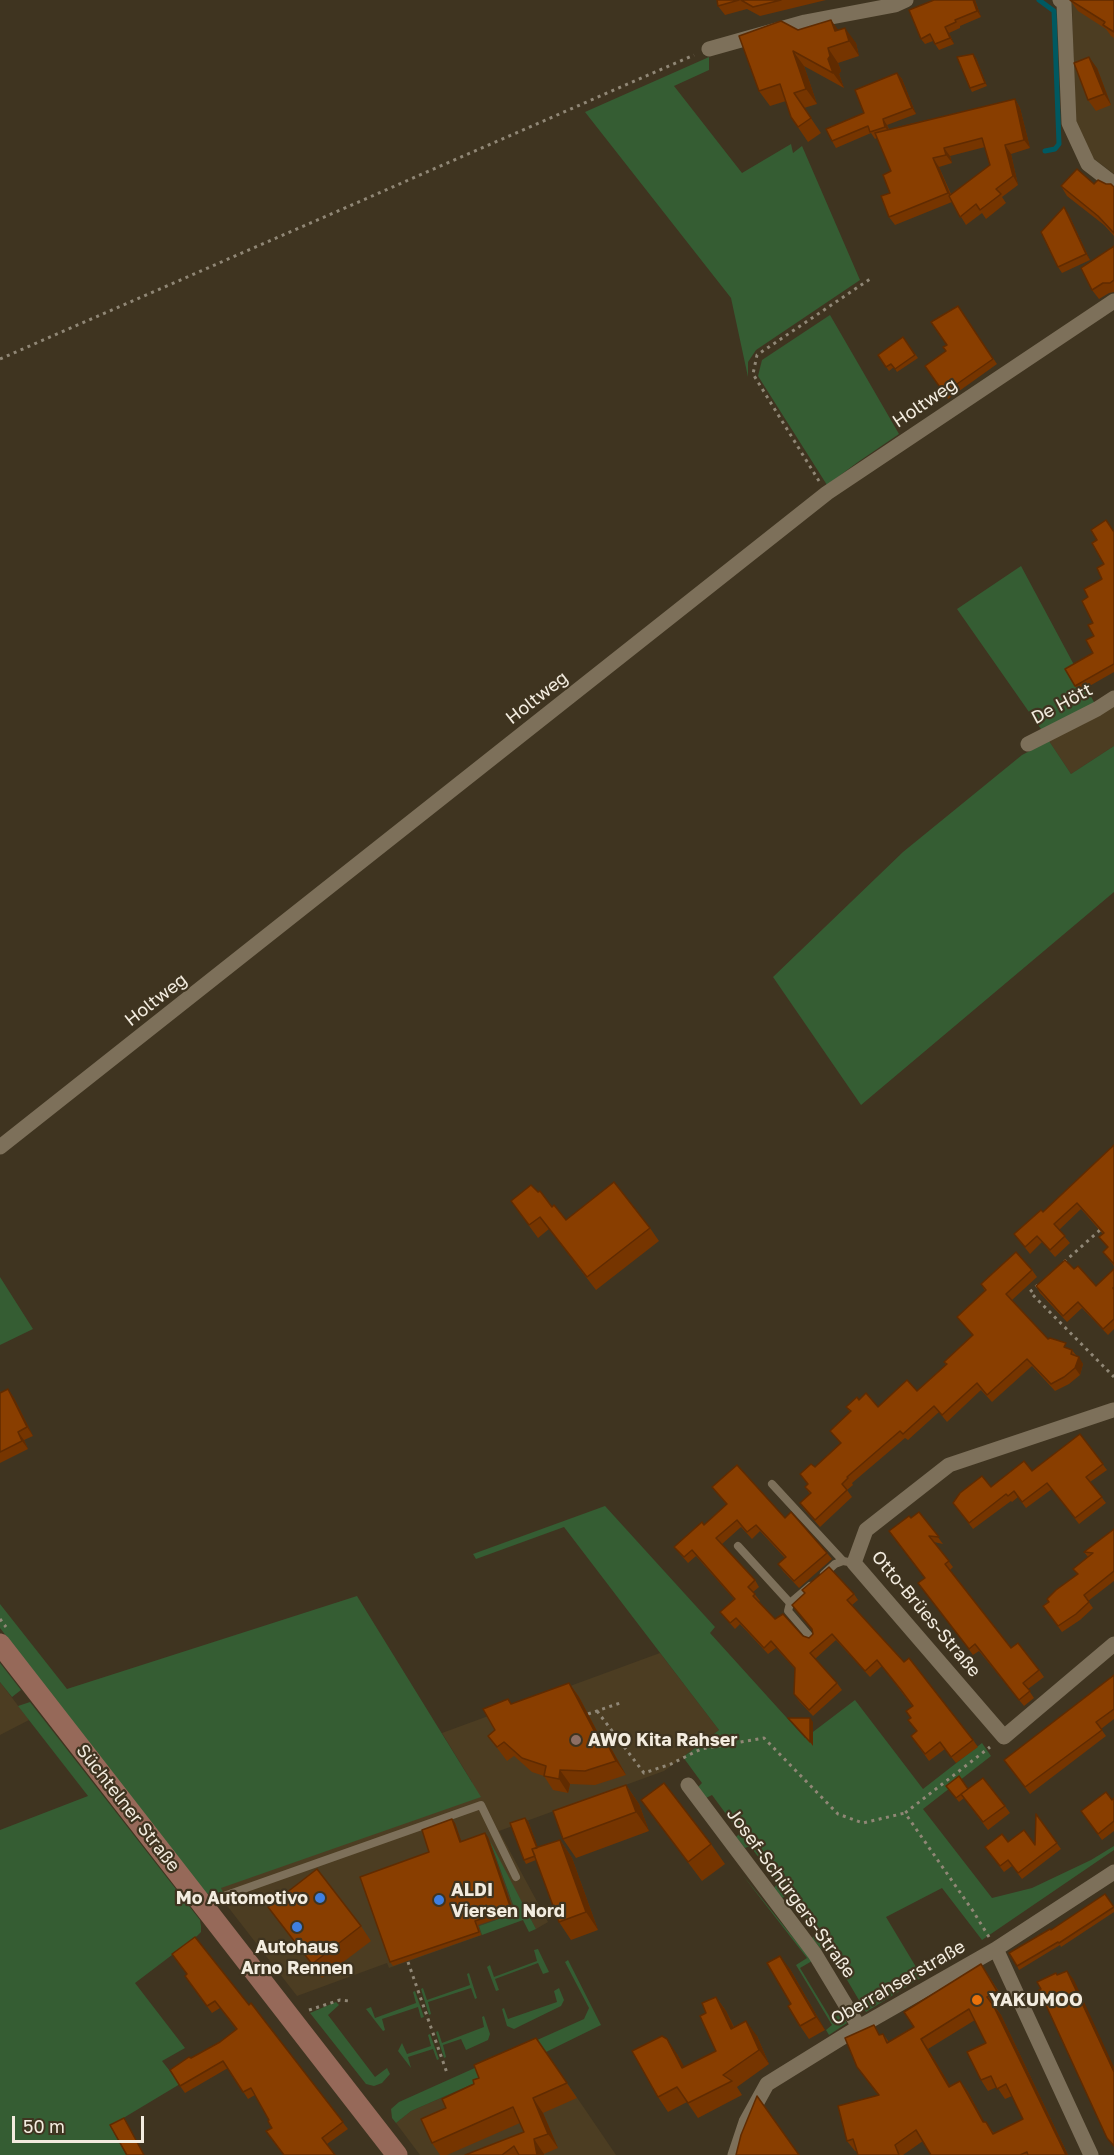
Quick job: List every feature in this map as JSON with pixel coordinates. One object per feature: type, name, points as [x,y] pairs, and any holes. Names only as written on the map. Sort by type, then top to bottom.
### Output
[{"type":"main road","name":"Süchtelner Straße","points":[[6,1653],[397,2155]]},
{"type":"street","points":[[709,49],[805,22],[895,5],[906,0]]},
{"type":"street","points":[[1060,0],[1064,3],[1069,123],[1088,164],[1114,184]]},
{"type":"street","name":"Holtweg","points":[[0,1147],[827,493],[1114,301]]},
{"type":"street","name":"De Hött","points":[[1029,744],[1114,698]]},
{"type":"street","name":"Otto-Brües-Straße","points":[[1004,1737],[848,1562],[866,1530],[949,1465],[1114,1407]]},
{"type":"street","points":[[1004,1737],[1114,1644]]},
{"type":"street","name":"Josef-Schürgers-Straße","points":[[688,1785],[815,1954],[859,2027]]},
{"type":"street","name":"Oberrahserstraße","points":[[735,2155],[746,2122],[767,2084],[859,2027],[996,1949],[1114,1872]]},
{"type":"street","points":[[996,1949],[1091,2155]]},
{"type":"lane","points":[[772,1484],[848,1562]]},
{"type":"lane","points":[[738,1546],[790,1603]]},
{"type":"lane","points":[[812,1639],[788,1611],[790,1603],[835,1564],[848,1562]]},
{"type":"lane","points":[[203,1904],[481,1805],[516,1877]]},
{"type":"path","points":[[0,359],[709,49]]},
{"type":"path","points":[[827,493],[753,374],[757,355],[873,277]]},
{"type":"path","points":[[1064,1262],[1106,1225]]},
{"type":"path","points":[[1039,1284],[1030,1292],[1114,1377]]},
{"type":"path","points":[[588,1714],[622,1702]]},
{"type":"path","points":[[597,1711],[644,1773],[671,1764],[701,1749],[764,1738],[838,1814],[863,1823],[905,1813],[1004,1737]]},
{"type":"path","points":[[905,1813],[973,1911],[996,1949]]},
{"type":"path","points":[[408,1962],[447,2073]]},
{"type":"path","points":[[304,2012],[340,2000],[349,2001]]},
{"type":"shaded area","points":[[1114,0],[1114,174],[1089,155],[1075,120],[1072,1]]},
{"type":"shaded area","points":[[1114,704],[1114,746],[1071,774],[1049,741]]},
{"type":"shaded area","points":[[660,1653],[719,1730],[664,1771],[499,1831],[548,1922],[536,1929],[492,1847],[516,1913],[479,1926],[482,1935],[389,1968],[387,1963],[297,1996],[218,1894],[223,1892],[220,1888],[472,1782],[442,1733]]},
{"type":"shaded area","points":[[0,1682],[29,1720],[0,1735]]},
{"type":"shaded area","points":[[546,2052],[616,2155],[420,2155],[396,2123],[411,2111]]},
{"type":"green space","points":[[709,57],[709,70],[674,86],[742,173],[791,144],[793,153],[802,146],[860,280],[756,350],[748,362],[748,377],[731,298],[585,112]]},
{"type":"green space","points":[[830,315],[899,434],[827,485],[758,376],[762,360]]},
{"type":"green space","points":[[1021,566],[1095,704],[1043,732],[957,609]]},
{"type":"green space","points":[[1049,741],[1071,774],[1114,746],[1114,892],[861,1105],[773,977],[903,852],[1022,755]]},
{"type":"green space","points":[[0,1277],[33,1329],[0,1345]]},
{"type":"green space","points":[[605,1506],[715,1627],[710,1633],[805,1738],[855,1700],[923,1789],[982,1743],[991,1756],[923,1809],[992,1898],[1032,1888],[1091,1860],[1114,1846],[1114,1850],[982,1940],[942,1888],[886,1917],[922,1977],[866,2012],[827,1946],[821,1949],[812,1938],[817,1933],[788,1895],[782,1898],[774,1888],[778,1883],[750,1846],[745,1848],[736,1837],[740,1833],[712,1795],[706,1798],[697,1788],[702,1783],[683,1757],[719,1730],[564,1527],[476,1559],[473,1554]]},
{"type":"green space","points":[[357,1596],[481,1797],[221,1888],[223,1892],[211,1896],[201,1889],[0,1628],[0,1604],[67,1689]]},
{"type":"green space","points":[[0,1663],[21,1690],[12,1697],[0,1682]]},
{"type":"green space","points":[[30,1702],[200,1920],[201,1932],[197,1936],[135,1983],[185,2048],[162,2061],[180,2084],[110,2126],[126,2155],[0,2155],[0,1830],[88,1796],[18,1706]]},
{"type":"green space","points":[[490,1841],[536,1929],[529,1932],[523,1920],[482,1935],[479,1926],[516,1913]]},
{"type":"green space","points":[[741,1873],[812,1961],[800,1968],[831,2019],[841,2014],[847,2023],[829,2035],[826,2030],[832,2025],[796,1965],[807,1958]]},
{"type":"green space","points":[[538,1949],[549,1972],[543,1974],[538,1963],[495,1979],[499,1990],[496,1991],[487,1967],[490,1965],[494,1977],[537,1961],[534,1950]]},
{"type":"green space","points":[[568,1960],[601,2025],[546,2052],[411,2111],[396,2123],[392,2118],[391,2109],[399,2102],[584,2019],[589,2008],[565,1962]]},
{"type":"green space","points":[[469,1973],[477,1998],[475,1999],[471,1988],[428,2002],[431,2014],[429,2015],[421,1989],[423,1988],[427,2000],[470,1985],[467,1974]]},
{"type":"green space","points":[[559,1988],[564,2000],[561,2006],[514,2029],[507,2026],[502,2009],[504,2008],[508,2019],[557,2002],[554,1991]]},
{"type":"green space","points":[[415,1991],[424,2017],[421,2018],[418,2007],[382,2019],[385,2030],[383,2031],[366,2009],[371,2007],[375,2018],[416,2003],[413,1992]]},
{"type":"green space","points":[[336,2002],[339,2005],[328,2015],[375,2077],[387,2068],[390,2074],[382,2083],[374,2086],[366,2084],[310,2013]]},
{"type":"green space","points":[[484,2016],[490,2034],[488,2040],[466,2050],[461,2039],[443,2045],[446,2057],[444,2058],[436,2032],[438,2031],[442,2043],[484,2027],[482,2017]]},
{"type":"green space","points":[[430,2034],[439,2059],[437,2060],[433,2049],[408,2057],[411,2068],[398,2051],[402,2043],[407,2054],[431,2046],[428,2035]]},
{"type":"building","points":[[717,0],[739,0],[718,6]]},
{"type":"building","points":[[741,0],[781,0],[753,7]]},
{"type":"building","points":[[934,0],[973,0],[977,11],[945,27],[950,38],[935,44],[930,34],[921,39],[909,10]]},
{"type":"building","points":[[1070,0],[1114,0],[1114,32],[1103,25],[1105,22]]},
{"type":"building","points":[[831,20],[835,31],[845,28],[849,41],[828,48],[830,56],[828,59],[833,73],[793,51],[806,89],[794,93],[811,118],[798,127],[791,117],[780,84],[759,91],[739,36],[781,21],[798,30]]},
{"type":"building","points":[[973,54],[985,83],[970,88],[957,57]]},
{"type":"building","points":[[1089,57],[1104,94],[1088,100],[1074,63]]},
{"type":"building","points":[[897,73],[912,108],[883,119],[885,127],[870,132],[868,126],[832,141],[826,129],[864,113],[855,90]]},
{"type":"building","points":[[1015,99],[1024,140],[1005,145],[1013,176],[996,189],[1001,194],[980,210],[976,204],[960,217],[949,196],[990,165],[982,138],[944,148],[946,155],[933,158],[948,193],[889,217],[881,196],[890,193],[883,175],[891,171],[875,133]]},
{"type":"building","points":[[1077,169],[1094,184],[1098,180],[1114,187],[1114,233],[1098,216],[1061,186]]},
{"type":"building","points":[[1064,207],[1086,254],[1058,267],[1041,232]]},
{"type":"building","points":[[1114,246],[1114,280],[1110,283],[1103,283],[1092,290],[1081,268]]},
{"type":"building","points":[[958,306],[993,359],[944,393],[925,366],[946,351],[943,347],[947,345],[931,322]]},
{"type":"building","points":[[903,337],[915,355],[895,369],[891,364],[886,367],[878,355]]},
{"type":"building","points":[[1106,520],[1114,532],[1114,664],[1075,686],[1065,669],[1093,653],[1086,640],[1094,636],[1088,625],[1093,623],[1082,601],[1088,597],[1084,589],[1102,579],[1097,568],[1104,564],[1092,543],[1097,540],[1091,530]]},
{"type":"building","points":[[1114,1145],[1114,1264],[1103,1252],[1108,1247],[1099,1237],[1104,1233],[1077,1203],[1054,1224],[1065,1236],[1050,1250],[1037,1236],[1025,1247],[1014,1234],[1041,1210],[1043,1212]]},
{"type":"building","points":[[614,1182],[650,1228],[587,1277],[540,1217],[529,1225],[511,1201],[531,1185],[538,1192],[540,1191],[552,1207],[554,1205],[566,1220]]},
{"type":"building","points":[[1016,1252],[1032,1270],[1006,1294],[1048,1339],[1066,1343],[1064,1347],[1072,1350],[1071,1354],[1079,1357],[1075,1368],[1051,1384],[1027,1359],[987,1395],[977,1383],[942,1415],[934,1406],[903,1434],[900,1431],[847,1477],[842,1484],[847,1490],[815,1520],[800,1503],[811,1493],[805,1487],[808,1484],[800,1474],[811,1464],[815,1467],[841,1443],[830,1431],[851,1411],[846,1407],[857,1397],[859,1400],[866,1393],[878,1407],[907,1380],[917,1391],[947,1364],[944,1362],[973,1335],[957,1317],[986,1290],[981,1284]]},
{"type":"building","points":[[1065,1260],[1074,1269],[1078,1266],[1096,1286],[1114,1269],[1114,1319],[1103,1329],[1078,1302],[1063,1316],[1036,1286]]},
{"type":"building","points":[[8,1389],[27,1427],[18,1432],[22,1441],[0,1452],[0,1393]]},
{"type":"building","points":[[1080,1434],[1103,1464],[1086,1477],[1102,1497],[1075,1518],[1047,1483],[1022,1502],[1014,1491],[1008,1496],[1006,1494],[969,1523],[953,1503],[960,1493],[982,1476],[991,1487],[1024,1461],[1032,1471]]},
{"type":"building","points":[[737,1465],[785,1518],[791,1512],[827,1553],[794,1581],[778,1564],[786,1557],[756,1525],[747,1532],[737,1520],[716,1538],[755,1580],[748,1587],[755,1594],[753,1596],[775,1619],[783,1614],[803,1636],[809,1638],[813,1634],[812,1629],[792,1605],[805,1593],[802,1590],[829,1567],[854,1594],[847,1600],[904,1662],[909,1658],[973,1740],[951,1757],[940,1742],[925,1754],[911,1736],[917,1731],[908,1720],[911,1718],[906,1711],[913,1706],[901,1690],[877,1660],[865,1671],[832,1634],[810,1653],[837,1683],[809,1710],[794,1694],[795,1668],[771,1641],[764,1648],[736,1618],[730,1623],[720,1612],[735,1599],[692,1550],[684,1557],[674,1547],[702,1522],[704,1525],[727,1504],[712,1487]]},
{"type":"building","points":[[919,1512],[939,1537],[929,1536],[949,1561],[945,1564],[1011,1648],[1018,1643],[1039,1670],[1023,1683],[1030,1691],[1019,1700],[975,1644],[969,1649],[918,1583],[925,1578],[889,1531],[909,1516],[911,1518]]},
{"type":"building","points":[[1114,1529],[1114,1571],[1084,1595],[1089,1602],[1058,1626],[1043,1606],[1049,1602],[1047,1599],[1078,1574],[1073,1569],[1093,1553],[1084,1552]]},
{"type":"building","points":[[1114,1675],[1114,1709],[1096,1722],[1102,1730],[1025,1787],[1004,1760]]},
{"type":"building","points":[[569,1683],[598,1738],[603,1736],[616,1761],[585,1771],[560,1770],[559,1779],[544,1776],[546,1766],[522,1758],[504,1742],[497,1747],[488,1736],[495,1730],[483,1709],[508,1699],[511,1704]]},
{"type":"building","points":[[788,1718],[810,1718],[810,1742]]},
{"type":"building","points":[[959,1776],[968,1789],[956,1798],[946,1786]]},
{"type":"building","points":[[983,1778],[1005,1806],[983,1822],[961,1794]]},
{"type":"building","points":[[664,1783],[711,1844],[688,1862],[641,1800]]},
{"type":"building","points":[[626,1785],[636,1812],[563,1839],[553,1811]]},
{"type":"building","points":[[1106,1792],[1112,1800],[1114,1798],[1114,1821],[1098,1834],[1081,1811]]},
{"type":"building","points":[[1036,1814],[1057,1843],[1018,1873],[1008,1860],[1000,1866],[985,1847],[1002,1834],[1008,1842],[1024,1830],[1035,1845]]},
{"type":"building","points":[[525,1818],[537,1848],[532,1849],[535,1856],[524,1860],[510,1823]]},
{"type":"building","points":[[452,1819],[460,1842],[485,1833],[511,1909],[475,1921],[479,1932],[390,1962],[360,1877],[429,1852],[422,1830]]},
{"type":"building","points":[[560,1840],[586,1912],[559,1922],[532,1849]]},
{"type":"building","points":[[317,1869],[361,1926],[312,1964],[268,1907]]},
{"type":"building","points":[[1105,1894],[1114,1907],[1059,1943],[1017,1966],[1009,1953],[1051,1930]]},
{"type":"building","points":[[195,1937],[249,2005],[251,2003],[343,2122],[322,2138],[335,2155],[284,2155],[266,2131],[272,2128],[251,2088],[243,2092],[223,2061],[180,2086],[170,2070],[189,2057],[220,2042],[237,2029],[215,2001],[207,2006],[172,1954]]},
{"type":"building","points":[[780,1956],[816,2017],[800,2026],[788,2006],[791,2004],[767,1963]]},
{"type":"building","points":[[981,1964],[997,1991],[987,1997],[1066,2155],[1028,2155],[1027,2152],[1020,2155],[931,2155],[916,2130],[895,2145],[899,2155],[858,2155],[853,2139],[847,2141],[838,2106],[879,2095],[857,2067],[845,2038],[874,2025],[879,2035],[883,2034],[887,2043],[914,2027],[904,2012]],"holes":[[[969,2009],[986,2043],[967,2052],[981,2080],[991,2076],[997,2089],[1006,2084],[1023,2119],[993,2134],[986,2122],[983,2122],[960,2081],[949,2087],[921,2039]]]},
{"type":"building","points":[[1067,1971],[1114,2072],[1114,2146],[1107,2138],[1039,1990],[1041,1989],[1037,1982],[1056,1973],[1057,1975]]},
{"type":"building","points":[[716,1997],[731,2029],[746,2021],[759,2050],[723,2075],[732,2081],[688,2103],[677,2087],[658,2097],[632,2051],[662,2036],[667,2039],[682,2068],[716,2051],[700,2016],[706,2013],[702,2003]]},
{"type":"building","points":[[536,2038],[567,2083],[533,2098],[548,2134],[534,2139],[537,2155],[519,2155],[514,2146],[502,2155],[465,2155],[524,2132],[513,2107],[432,2143],[421,2119],[446,2108],[442,2099],[474,2084],[473,2080],[479,2078],[474,2065]]},
{"type":"building","points":[[757,2096],[799,2155],[736,2155],[741,2135]]},
{"type":"building","points":[[124,2118],[144,2155],[127,2155],[110,2125]]},
{"type":"waterway","points":[[1039,0],[1054,11],[1059,144],[1055,149],[1045,151]]},
{"type":"place","name":"AWO Kita Rahser","points":[[576,1740]]},
{"type":"place","name":"Mo Automotivo","points":[[320,1898]]},
{"type":"place","name":"ALDI Viersen Nord","points":[[439,1900]]},
{"type":"place","name":"Autohaus Arno Rennen","points":[[297,1927]]},
{"type":"place","name":"YAKUMOO","points":[[977,2000]]}]
